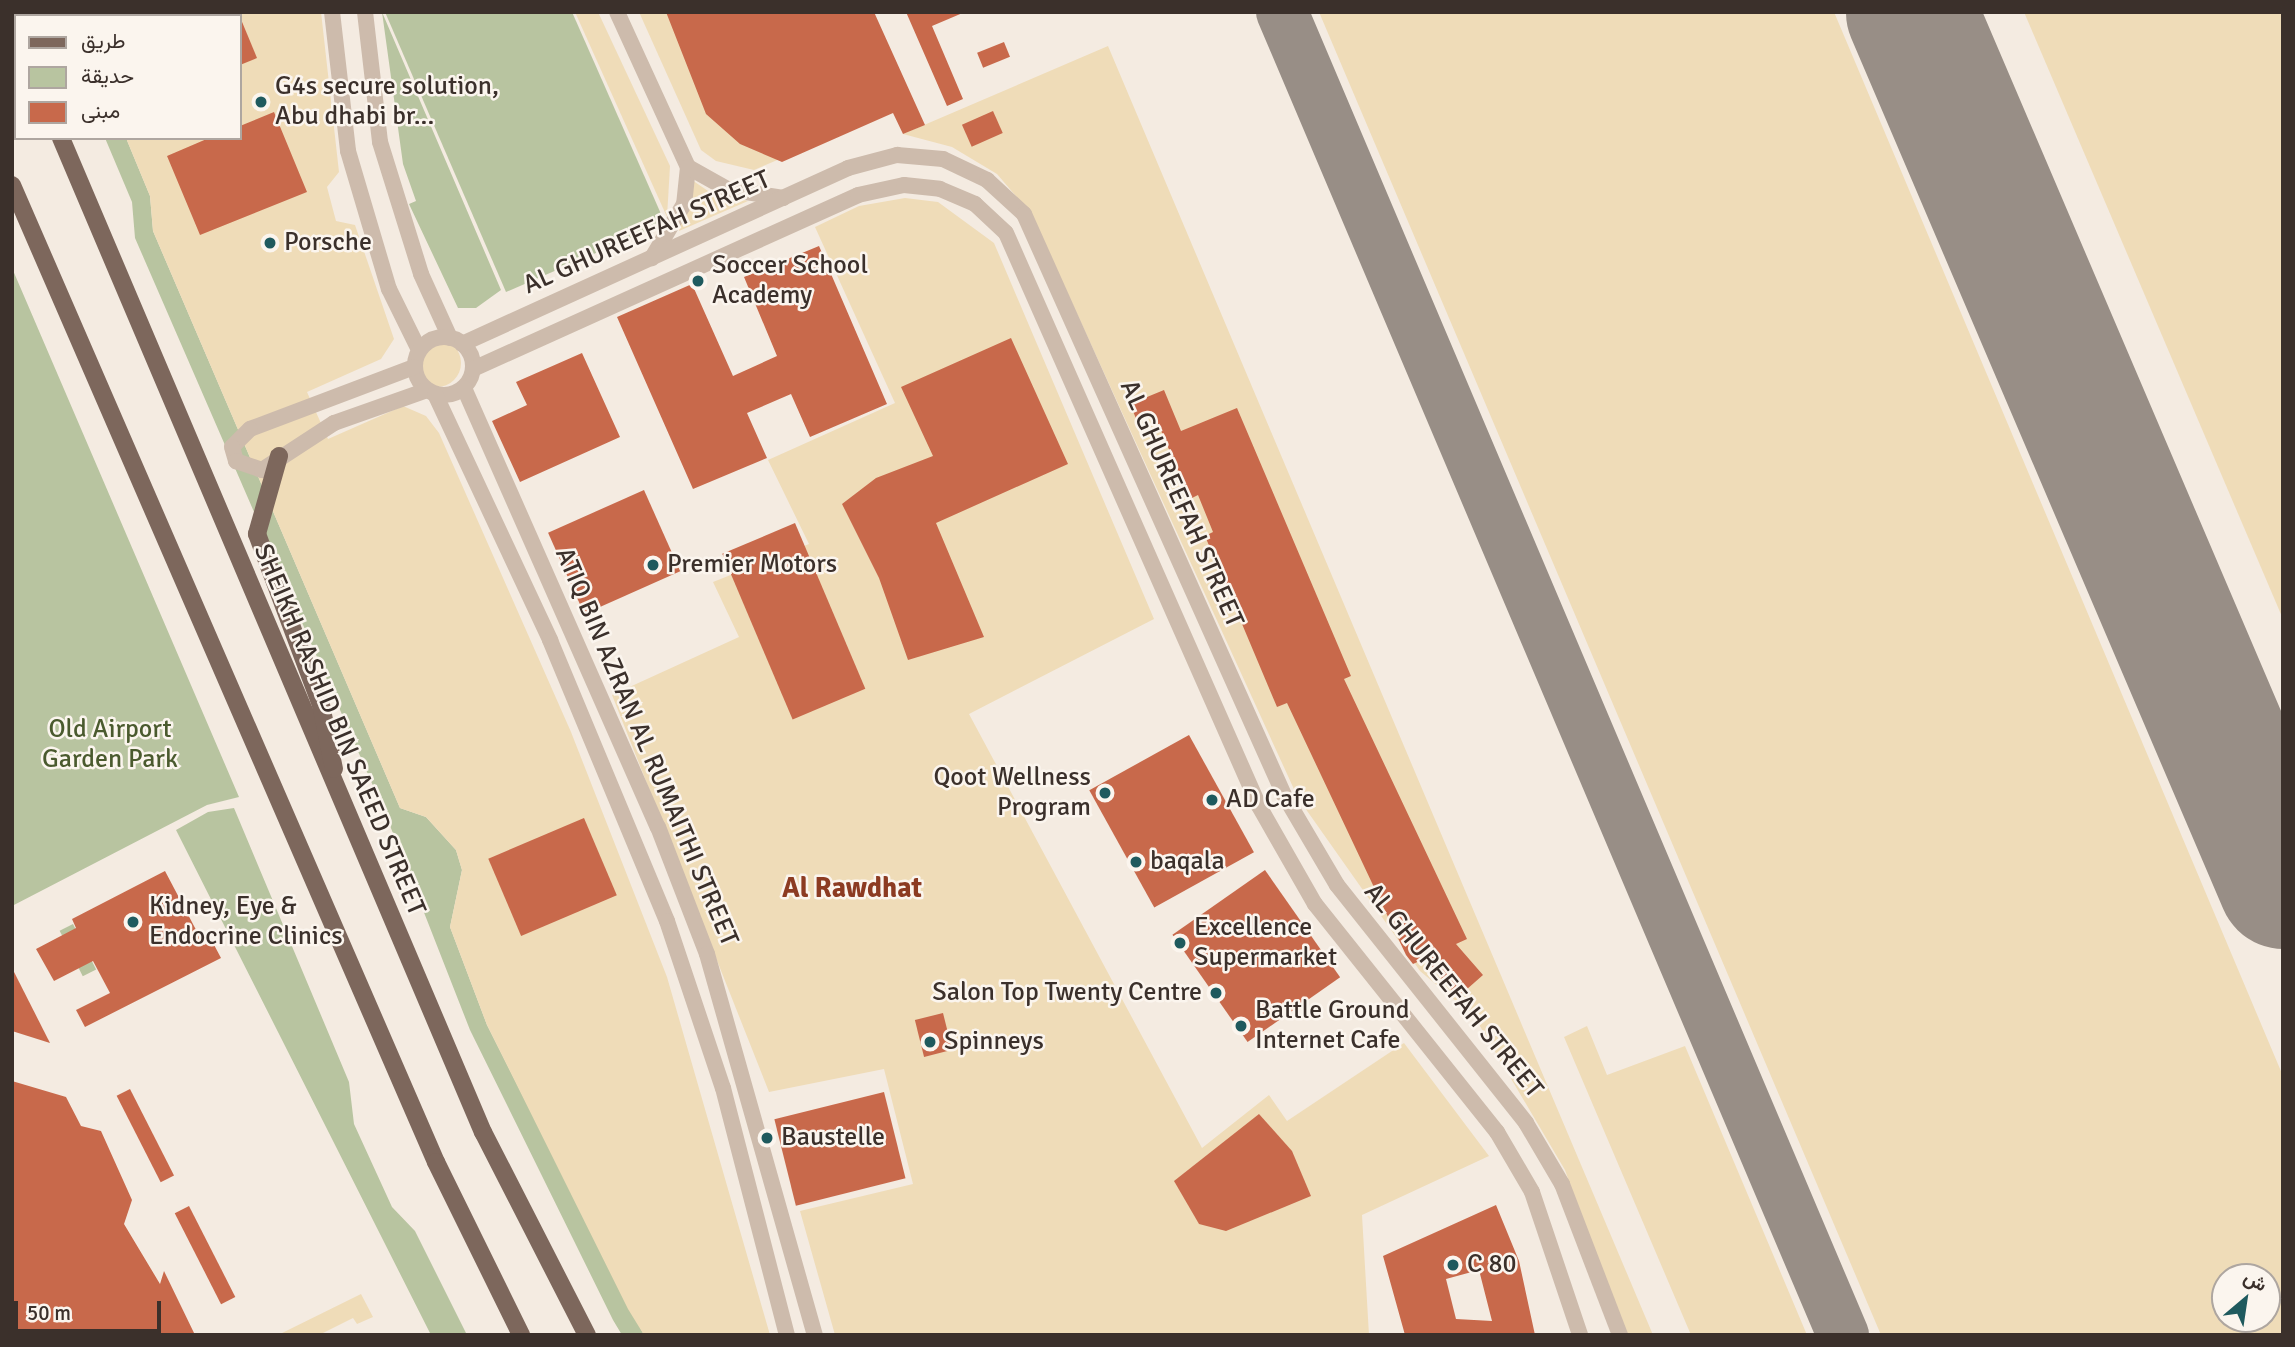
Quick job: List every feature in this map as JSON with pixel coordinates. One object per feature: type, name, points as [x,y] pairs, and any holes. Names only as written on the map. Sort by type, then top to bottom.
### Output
[{"type":"main road","name":"SHEIKH RASHID BIN SAEED STREET","points":[[62,140],[338,797],[483,1132],[587,1335]]},
{"type":"main road","points":[[12,185],[436,1162],[521,1335]]},
{"type":"main road","points":[[279,456],[257,534],[321,705],[338,797]]},
{"type":"street","points":[[331,12],[348,151],[388,289],[419,350]]},
{"type":"street","points":[[365,12],[380,142],[421,274],[473,369],[464,388],[431,392],[334,423],[279,456],[262,470],[250,470],[236,461],[232,447],[250,429],[414,367]]},
{"type":"street","points":[[617,12],[688,167],[684,204],[651,259]]},
{"type":"street","name":"AL GHUREEFAH STREET","points":[[456,341],[651,259],[848,168],[897,155],[943,159],[987,180],[1024,214],[1284,794],[1337,885],[1526,1123],[1562,1184],[1620,1335]]},
{"type":"street","points":[[688,167],[740,193],[785,198]]},
{"type":"street","name":"AL GHUREEFAH STREET","points":[[473,369],[858,195],[904,186],[940,189],[975,204],[1006,233],[1259,806],[1315,904],[1497,1132],[1532,1192],[1580,1335]]},
{"type":"street","points":[[414,367],[419,350],[430,340],[456,341]]},
{"type":"street","points":[[414,367],[431,392]]},
{"type":"street","name":"ATIQ BIN AZRAN AL RUMAITHI STREET","points":[[464,388],[658,827],[707,954],[815,1335]]},
{"type":"street","name":"ATIQ BIN AZRAN AL RUMAITHI STREET","points":[[431,392],[550,640],[667,921],[723,1088],[787,1335]]},
{"type":"green space","points":[[382,12],[501,290],[476,308],[458,308],[409,204],[416,201],[403,164]]},
{"type":"green space","points":[[385,12],[572,12],[665,223],[506,292]]},
{"type":"green space","points":[[106,140],[127,140],[150,196],[153,231],[400,808],[426,817],[456,850],[462,870],[450,927],[487,1025],[644,1335],[622,1335],[613,1320],[470,1030],[387,818],[135,238],[132,202]]},
{"type":"green space","name":"Old Airport Garden Park","points":[[12,268],[239,797],[207,805],[12,906]]},
{"type":"green space","points":[[234,808],[349,1082],[354,1124],[392,1207],[415,1231],[467,1335],[431,1335],[176,830],[208,812]]},
{"type":"green space","points":[[73,924],[96,969],[83,976],[60,931]]},
{"type":"sand","points":[[321,12],[339,172],[327,187],[336,221],[355,225],[394,339],[381,359],[307,392],[328,439],[403,406],[426,416],[439,433],[571,732],[667,977],[770,1335],[644,1335],[628,1309],[487,1025],[450,927],[462,870],[456,850],[426,817],[400,808],[153,231],[150,196],[127,140],[242,140],[242,14],[86,14]]},
{"type":"sand","points":[[575,12],[598,12],[670,166],[667,217]]},
{"type":"sand","points":[[639,12],[836,12],[881,116],[754,170],[716,161],[701,150]]},
{"type":"sand","points":[[1319,12],[1834,12],[2283,1076],[2283,1335],[1881,1335]]},
{"type":"sand","points":[[2024,12],[2283,12],[2283,619]]},
{"type":"sand","points":[[1108,46],[1653,1335],[1624,1335],[1565,1170],[1474,1016],[1420,971],[1298,798],[1032,215],[997,174],[952,147],[903,134]]},
{"type":"sand","points":[[689,178],[711,193],[748,201],[679,231]]},
{"type":"sand","points":[[905,198],[938,202],[994,243],[1154,619],[969,714],[1202,1148],[1269,1095],[1287,1121],[1404,1043],[1489,1156],[1362,1215],[1369,1335],[835,1335],[800,1211],[913,1184],[884,1069],[769,1092],[612,695],[739,637],[713,582],[809,544],[768,460],[895,403],[815,227],[859,206]]},
{"type":"sand","points":[[437,339],[454,346],[461,363],[454,380],[437,387],[420,380],[413,363],[420,346]]},
{"type":"sand","points":[[1587,1026],[1607,1075],[1685,1046],[1807,1335],[1691,1335],[1564,1037]]},
{"type":"sand","points":[[361,1294],[373,1317],[357,1324],[353,1318],[319,1335],[278,1335]]},
{"type":"building","points":[[666,12],[874,12],[925,125],[903,134],[893,113],[782,162],[740,144],[706,114]]},
{"type":"building","points":[[906,12],[965,12],[932,26],[963,99],[947,106]]},
{"type":"building","points":[[242,22],[257,58],[242,64]]},
{"type":"building","points":[[1004,42],[1010,57],[983,68],[977,53]]},
{"type":"building","points":[[993,111],[1003,133],[972,147],[962,125]]},
{"type":"building","points":[[274,112],[307,192],[200,235],[167,156],[204,140],[242,140],[242,125]]},
{"type":"building","points":[[819,246],[887,404],[810,437],[791,394],[747,413],[767,458],[693,489],[617,317],[692,284],[733,376],[777,356],[744,277]]},
{"type":"building","points":[[1011,338],[1068,464],[936,523],[984,637],[908,660],[879,578],[842,504],[876,478],[933,456],[901,387]]},
{"type":"building","points":[[582,353],[620,437],[520,482],[492,421],[527,405],[516,382]]},
{"type":"building","points":[[1164,390],[1181,431],[1237,408],[1351,676],[1344,679],[1467,939],[1456,944],[1483,975],[1458,997],[1424,959],[1413,964],[1406,955],[1287,703],[1277,707],[1205,536],[1213,532],[1198,495],[1190,499],[1154,414],[1137,421],[1130,404]]},
{"type":"building","points":[[644,490],[680,571],[584,614],[548,533]]},
{"type":"building","points":[[795,523],[865,689],[793,720],[722,554]]},
{"type":"building","points":[[1189,735],[1254,852],[1154,907],[1089,790]]},
{"type":"building","points":[[584,818],[617,895],[521,936],[488,859]]},
{"type":"building","points":[[1265,870],[1340,977],[1248,1042],[1172,935]]},
{"type":"building","points":[[165,871],[204,945],[212,941],[221,958],[85,1027],[76,1010],[110,993],[93,961],[54,981],[36,949],[76,928],[72,919]]},
{"type":"building","points":[[12,968],[50,1043],[12,1031]]},
{"type":"building","points":[[943,1013],[952,1050],[924,1057],[915,1020]]},
{"type":"building","points":[[12,1081],[66,1097],[81,1126],[101,1131],[132,1200],[124,1224],[160,1284],[164,1271],[195,1335],[12,1335]]},
{"type":"building","points":[[130,1089],[174,1175],[161,1182],[117,1096]]},
{"type":"building","points":[[884,1092],[906,1178],[796,1206],[774,1119]]},
{"type":"building","points":[[1259,1114],[1292,1151],[1311,1196],[1226,1231],[1199,1224],[1174,1181]]},
{"type":"building","name":"C 80","points":[[1496,1205],[1519,1261],[1535,1335],[1405,1335],[1383,1256]],"holes":[[[1479,1270],[1492,1321],[1456,1319],[1446,1279]]]},
{"type":"building","points":[[189,1206],[235,1297],[221,1304],[175,1213]]},
{"type":"taxiway","points":[[1282,12],[1843,1335]]},
{"type":"runway","points":[[1911,12],[2283,883]]},
{"type":"place","name":"G4s secure solution, Abu dhabi br...","points":[[261,102]]},
{"type":"place","name":"Porsche","points":[[270,243]]},
{"type":"place","name":"Soccer School Academy","points":[[698,281]]},
{"type":"place","name":"Premier Motors","points":[[653,565]]},
{"type":"place","name":"Qoot Wellness Program","points":[[1105,793]]},
{"type":"place","name":"AD Cafe","points":[[1212,800]]},
{"type":"place","name":"baqala","points":[[1136,862]]},
{"type":"place","name":"Kidney, Eye & Endocrine Clinics","points":[[133,922]]},
{"type":"place","name":"Excellence Supermarket","points":[[1180,943]]},
{"type":"place","name":"Salon Top Twenty Centre","points":[[1216,993]]},
{"type":"place","name":"Battle Ground Internet Cafe","points":[[1241,1026]]},
{"type":"place","name":"Spinneys","points":[[930,1042]]},
{"type":"place","name":"Baustelle","points":[[767,1138]]},
{"type":"place","name":"C 80","points":[[1453,1265]]},
{"type":"district","name":"Al Rawdhat","points":[[852,888]]}]
